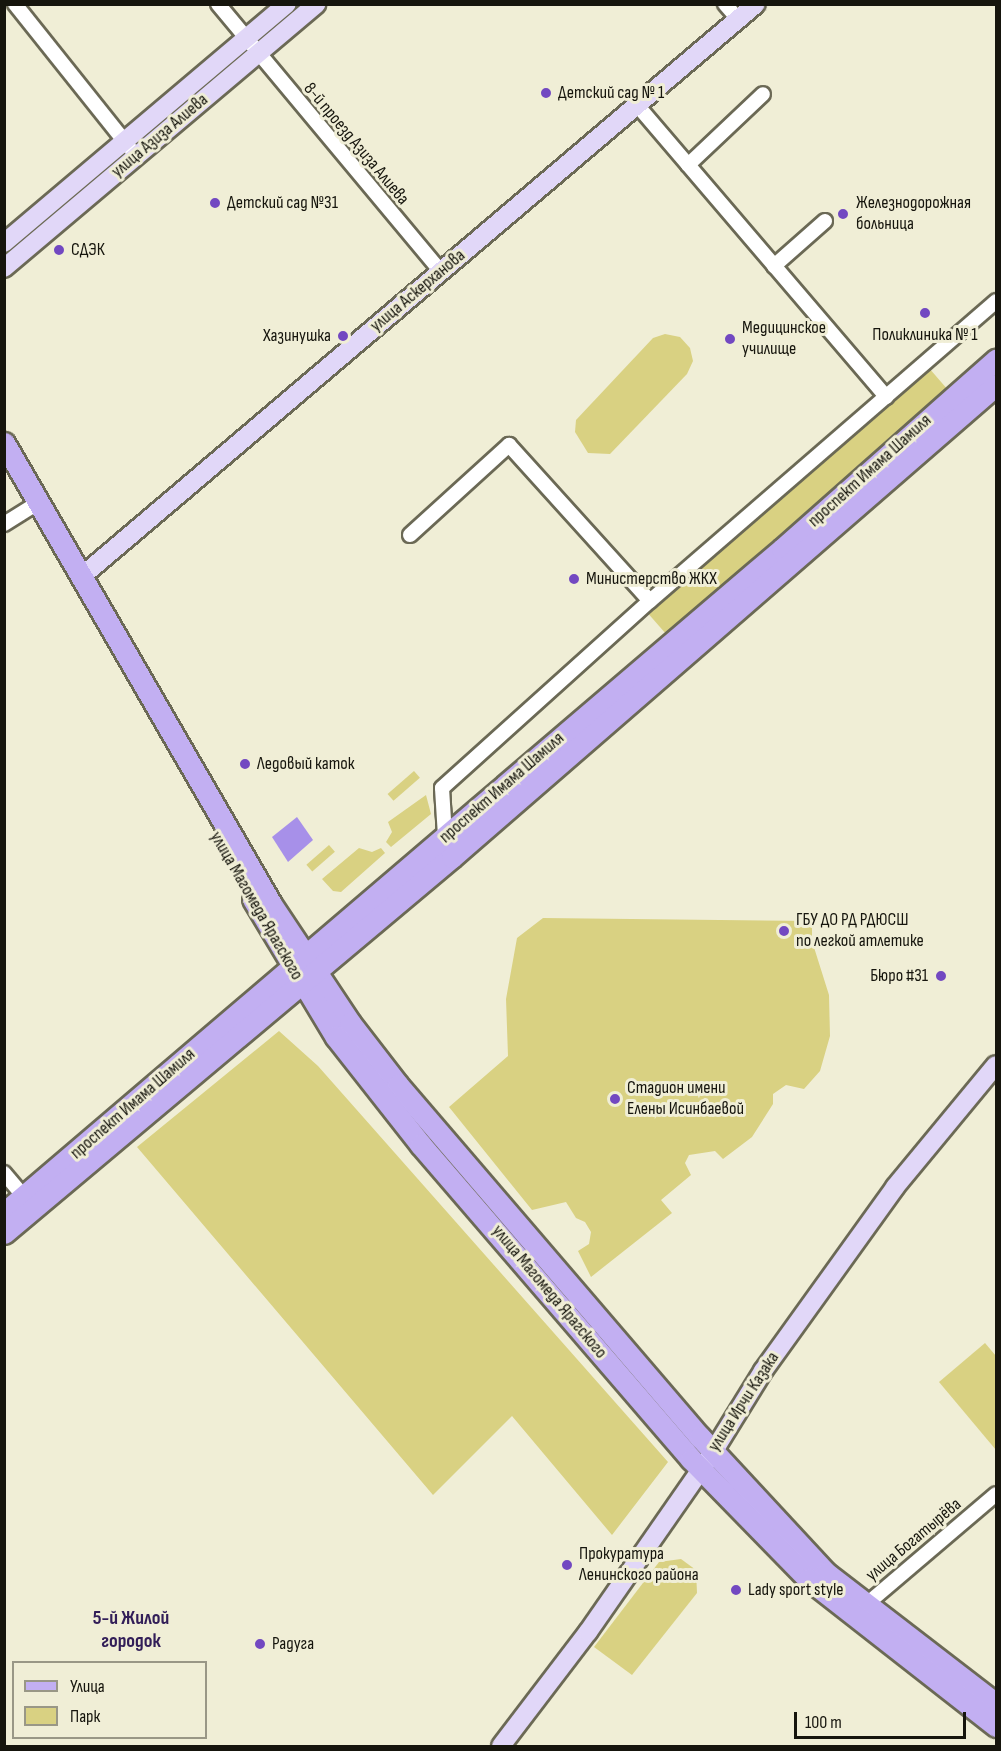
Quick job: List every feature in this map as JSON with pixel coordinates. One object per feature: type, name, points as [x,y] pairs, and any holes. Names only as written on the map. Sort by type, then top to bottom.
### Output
[{"type":"main road","name":"улица Азиза Алиева","points":[[4,243],[155,113],[287,4]]},
{"type":"main road","name":"улица Азиза Алиева","points":[[4,268],[316,4]]},
{"type":"main road","name":"улица Аскерханова","points":[[81,577],[756,4]]},
{"type":"main road","name":"проспект Имама Шамиля","points":[[4,1213],[304,970],[446,836],[996,360]]},
{"type":"main road","name":"проспект Имама Шамиля","points":[[4,1233],[304,970],[996,385]]},
{"type":"main road","name":"улица Магомеда Ярагского","points":[[4,443],[304,970],[336,1036],[421,1145],[707,1460],[808,1579],[861,1610],[996,1704]]},
{"type":"main road","name":"улица Ирчи Казака","points":[[501,1746],[588,1632],[707,1460],[763,1371],[895,1187],[996,1065]]},
{"type":"main road","name":"улица Магомеда Ярагского","points":[[861,1610],[996,1726]]},
{"type":"street","points":[[15,4],[136,156]]},
{"type":"street","name":"8-й проезд Азиза Алиева","points":[[218,4],[441,272]]},
{"type":"street","points":[[725,4],[738,20]]},
{"type":"street","points":[[688,165],[764,94]]},
{"type":"street","points":[[637,105],[886,397]]},
{"type":"street","points":[[774,266],[825,221]]},
{"type":"street","points":[[446,836],[442,788],[650,601],[996,301]]},
{"type":"street","points":[[410,535],[508,445],[650,601]]},
{"type":"street","points":[[4,524],[38,503]]},
{"type":"street","points":[[4,1173],[24,1197]]},
{"type":"street","name":"улица Богатырёва","points":[[861,1610],[996,1494]]},
{"type":"green space","points":[[665,334],[680,337],[690,348],[693,361],[687,374],[610,454],[588,453],[575,432],[576,420],[653,338]]},
{"type":"green space","points":[[929,368],[947,389],[666,634],[647,613]]},
{"type":"green space","points":[[414,771],[420,778],[393,801],[388,794]]},
{"type":"green space","points":[[426,795],[431,814],[391,847],[386,842],[392,832],[388,822]]},
{"type":"green space","points":[[329,845],[335,852],[312,871],[306,865]]},
{"type":"green space","points":[[359,848],[372,852],[381,848],[385,853],[341,892],[333,891],[322,879]]},
{"type":"green space","name":"Стадион имени Елены Исинбаевой","points":[[543,918],[812,921],[812,941],[829,995],[830,1036],[820,1071],[804,1089],[786,1085],[773,1094],[773,1104],[752,1137],[723,1159],[715,1151],[689,1155],[685,1163],[691,1175],[661,1200],[672,1213],[591,1277],[578,1251],[589,1244],[591,1232],[585,1222],[576,1218],[566,1202],[532,1210],[449,1107],[508,1056],[506,999],[517,938]]},
{"type":"green space","points":[[279,1031],[318,1066],[668,1462],[612,1535],[512,1416],[433,1495],[137,1147]]},
{"type":"green space","points":[[985,1343],[996,1356],[996,1450],[939,1382]]},
{"type":"green space","points":[[681,1559],[696,1570],[697,1593],[632,1675],[594,1647],[659,1562]]},
{"type":"shaded area","points":[[297,817],[313,840],[288,862],[272,837]]},
{"type":"place","name":"Детский сад № 1","points":[[546,93]]},
{"type":"place","name":"Детский сад №31","points":[[215,203]]},
{"type":"place","name":"Железнодорожная больница","points":[[843,214]]},
{"type":"place","name":"СДЭК","points":[[59,250]]},
{"type":"place","name":"Поликлиника № 1","points":[[925,313]]},
{"type":"place","name":"Хазинушка","points":[[343,336]]},
{"type":"place","name":"Медицинское училище","points":[[730,339]]},
{"type":"place","name":"Министерство ЖКХ","points":[[574,579]]},
{"type":"place","name":"Ледовый каток","points":[[245,764]]},
{"type":"place","name":"ГБУ ДО РД РДЮСШ по легкой атлетике","points":[[784,931]]},
{"type":"place","name":"Бюро #31","points":[[941,976]]},
{"type":"place","name":"Стадион имени Елены Исинбаевой","points":[[615,1099]]},
{"type":"place","name":"Прокуратура Ленинского района","points":[[567,1565]]},
{"type":"place","name":"Lady sport style","points":[[736,1590]]},
{"type":"place","name":"Радуга","points":[[260,1644]]},
{"type":"district","name":"5-й Жилой городок","points":[[131,1630]]}]
